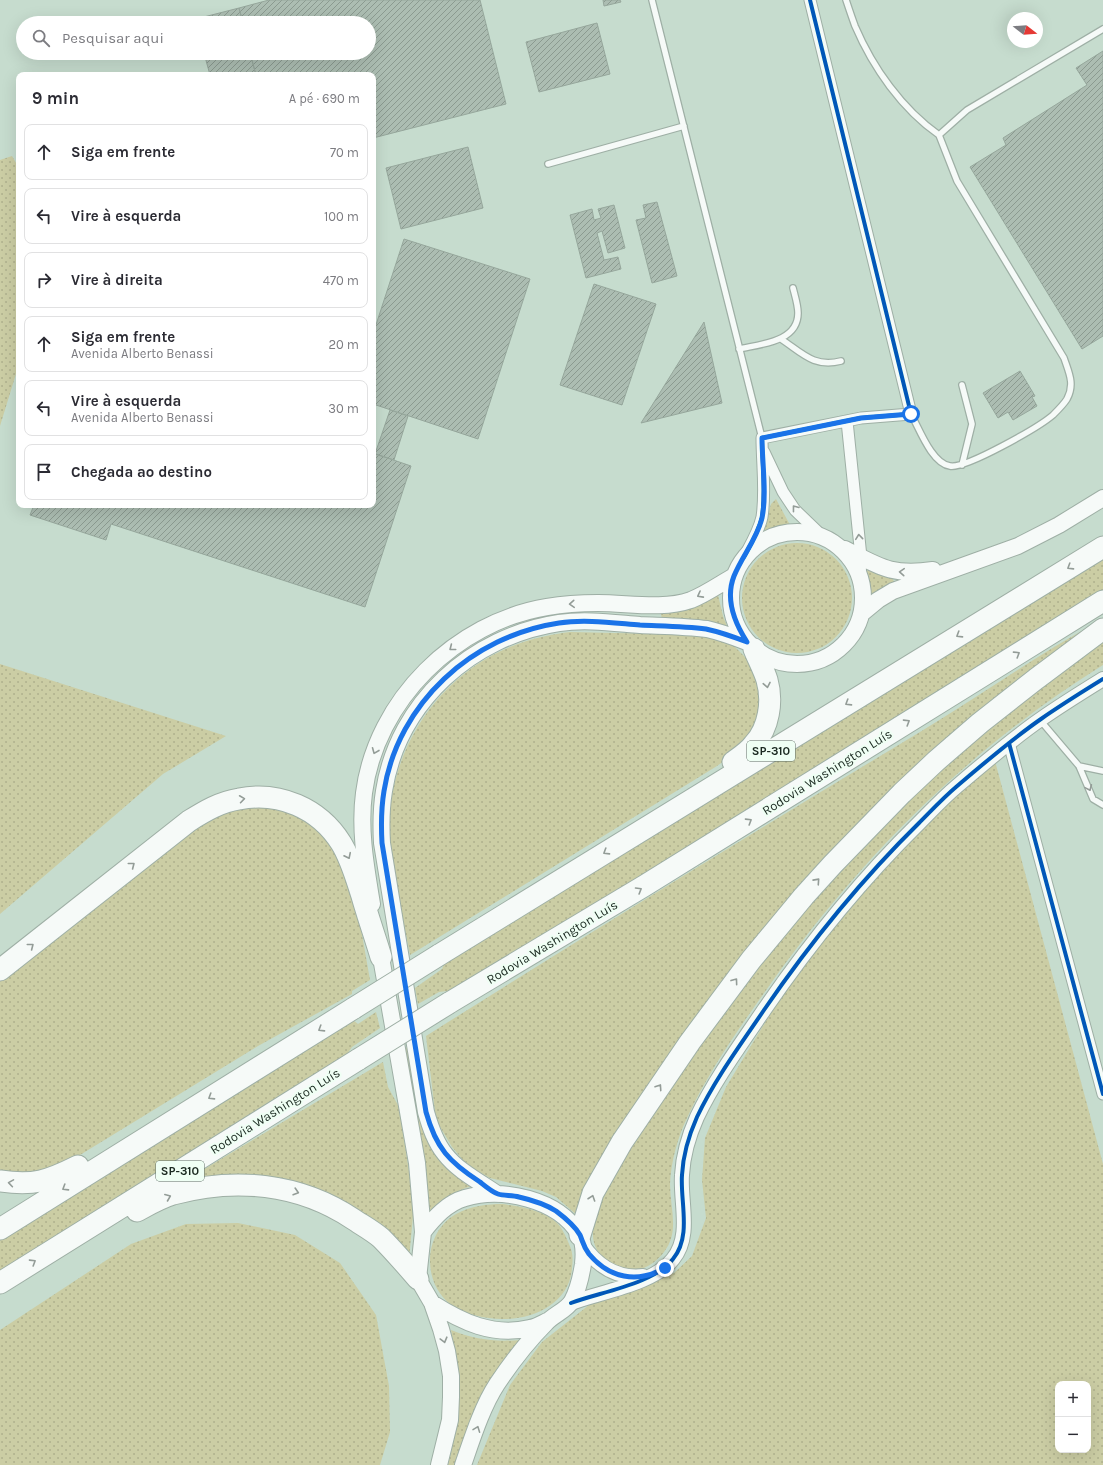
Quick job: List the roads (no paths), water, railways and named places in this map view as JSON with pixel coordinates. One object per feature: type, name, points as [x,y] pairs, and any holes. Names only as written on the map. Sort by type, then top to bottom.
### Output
[{"type":"highway","name":"SP-310","points":[[0,1229],[439,955],[1103,547]]},
{"type":"highway","name":"Rodovia Washington Luís","points":[[0,1282],[449,1003],[644,886],[1103,600]]},
{"type":"highway","points":[[581,1240],[593,1193],[626,1136],[746,966],[804,896],[886,809],[936,761],[1011,698],[1103,629]]},
{"type":"highway","points":[[635,834],[738,758],[754,745],[762,732],[768,717],[770,700],[767,681],[750,645]]},
{"type":"highway","points":[[0,970],[189,821],[222,803],[238,799],[257,797],[273,798],[306,809],[319,818],[340,842],[355,873],[381,957]]},
{"type":"highway","points":[[0,1181],[24,1184],[35,1183],[53,1178],[188,1112]]},
{"type":"highway","points":[[56,1248],[171,1195],[229,1184],[256,1185],[284,1189],[313,1198],[338,1209],[380,1237],[418,1279]]},
{"type":"main road","points":[[861,614],[892,591],[1018,546],[1059,525],[1103,498]]},
{"type":"main road","points":[[750,645],[737,627],[732,611],[730,594],[734,576],[744,557],[760,542],[780,533],[801,531],[822,536],[879,567],[895,571],[912,572],[968,564]]},
{"type":"main road","points":[[497,1194],[466,1172],[445,1154],[430,1126],[426,1112],[382,843],[381,817],[384,790],[391,765],[407,725],[419,706],[432,691],[447,675],[463,663],[502,639],[529,629],[560,623],[590,622],[707,630],[750,645],[770,659],[789,664],[808,663],[826,657],[842,646],[854,631],[861,614],[863,594],[860,576],[852,560],[839,546]]},
{"type":"main road","points":[[439,1465],[450,1420],[451,1376],[447,1351],[432,1303],[418,1279],[424,1232],[417,1163],[364,854],[362,814],[364,793],[372,757],[401,700],[425,671],[454,646],[475,632],[522,612],[571,604],[599,603],[661,606],[674,604],[692,600],[734,576]]},
{"type":"main road","points":[[424,1232],[435,1216],[449,1205],[463,1198],[482,1194],[497,1194],[539,1202],[556,1211],[570,1223],[581,1240],[583,1262],[577,1291],[571,1303],[547,1322],[510,1366],[496,1386],[484,1410],[462,1465]]},
{"type":"main road","points":[[432,1303],[455,1318],[472,1325],[495,1329],[508,1330],[529,1328],[547,1322]]},
{"type":"street","points":[[762,444],[861,418],[911,414],[810,0]]},
{"type":"street","points":[[847,421],[861,557],[860,576]]},
{"type":"street","points":[[762,444],[783,492],[795,510],[822,536]]},
{"type":"street","points":[[744,557],[756,534],[762,517],[762,444]]},
{"type":"street","points":[[571,1303],[653,1275],[665,1268],[674,1258],[680,1246],[683,1235],[682,1174],[689,1136],[706,1099],[793,968],[851,896],[899,843],[955,788],[1009,743],[1040,720],[1103,679]]},
{"type":"street","points":[[1009,743],[1103,1094]]},
{"type":"street","points":[[581,1240],[589,1253],[607,1270],[617,1274],[633,1277],[653,1275]]},
{"type":"lane","points":[[652,0],[762,444]]},
{"type":"lane","points":[[846,0],[855,26],[873,61],[897,97],[925,125],[939,135],[957,181],[1064,358],[1072,383],[1066,399],[1053,415],[1032,429],[994,450],[962,465],[949,466],[935,458],[911,414]]},
{"type":"lane","points":[[939,135],[967,110],[1103,29]]},
{"type":"lane","points":[[548,164],[684,126]]},
{"type":"lane","points":[[739,349],[781,339],[789,334],[794,328],[798,319],[798,311],[793,288]]},
{"type":"lane","points":[[781,339],[811,359],[820,363],[830,364],[841,361]]},
{"type":"lane","points":[[962,385],[972,424],[962,465]]},
{"type":"lane","points":[[1040,720],[1079,766],[1093,798],[1103,805]]},
{"type":"lane","points":[[1079,766],[1103,770]]}]
